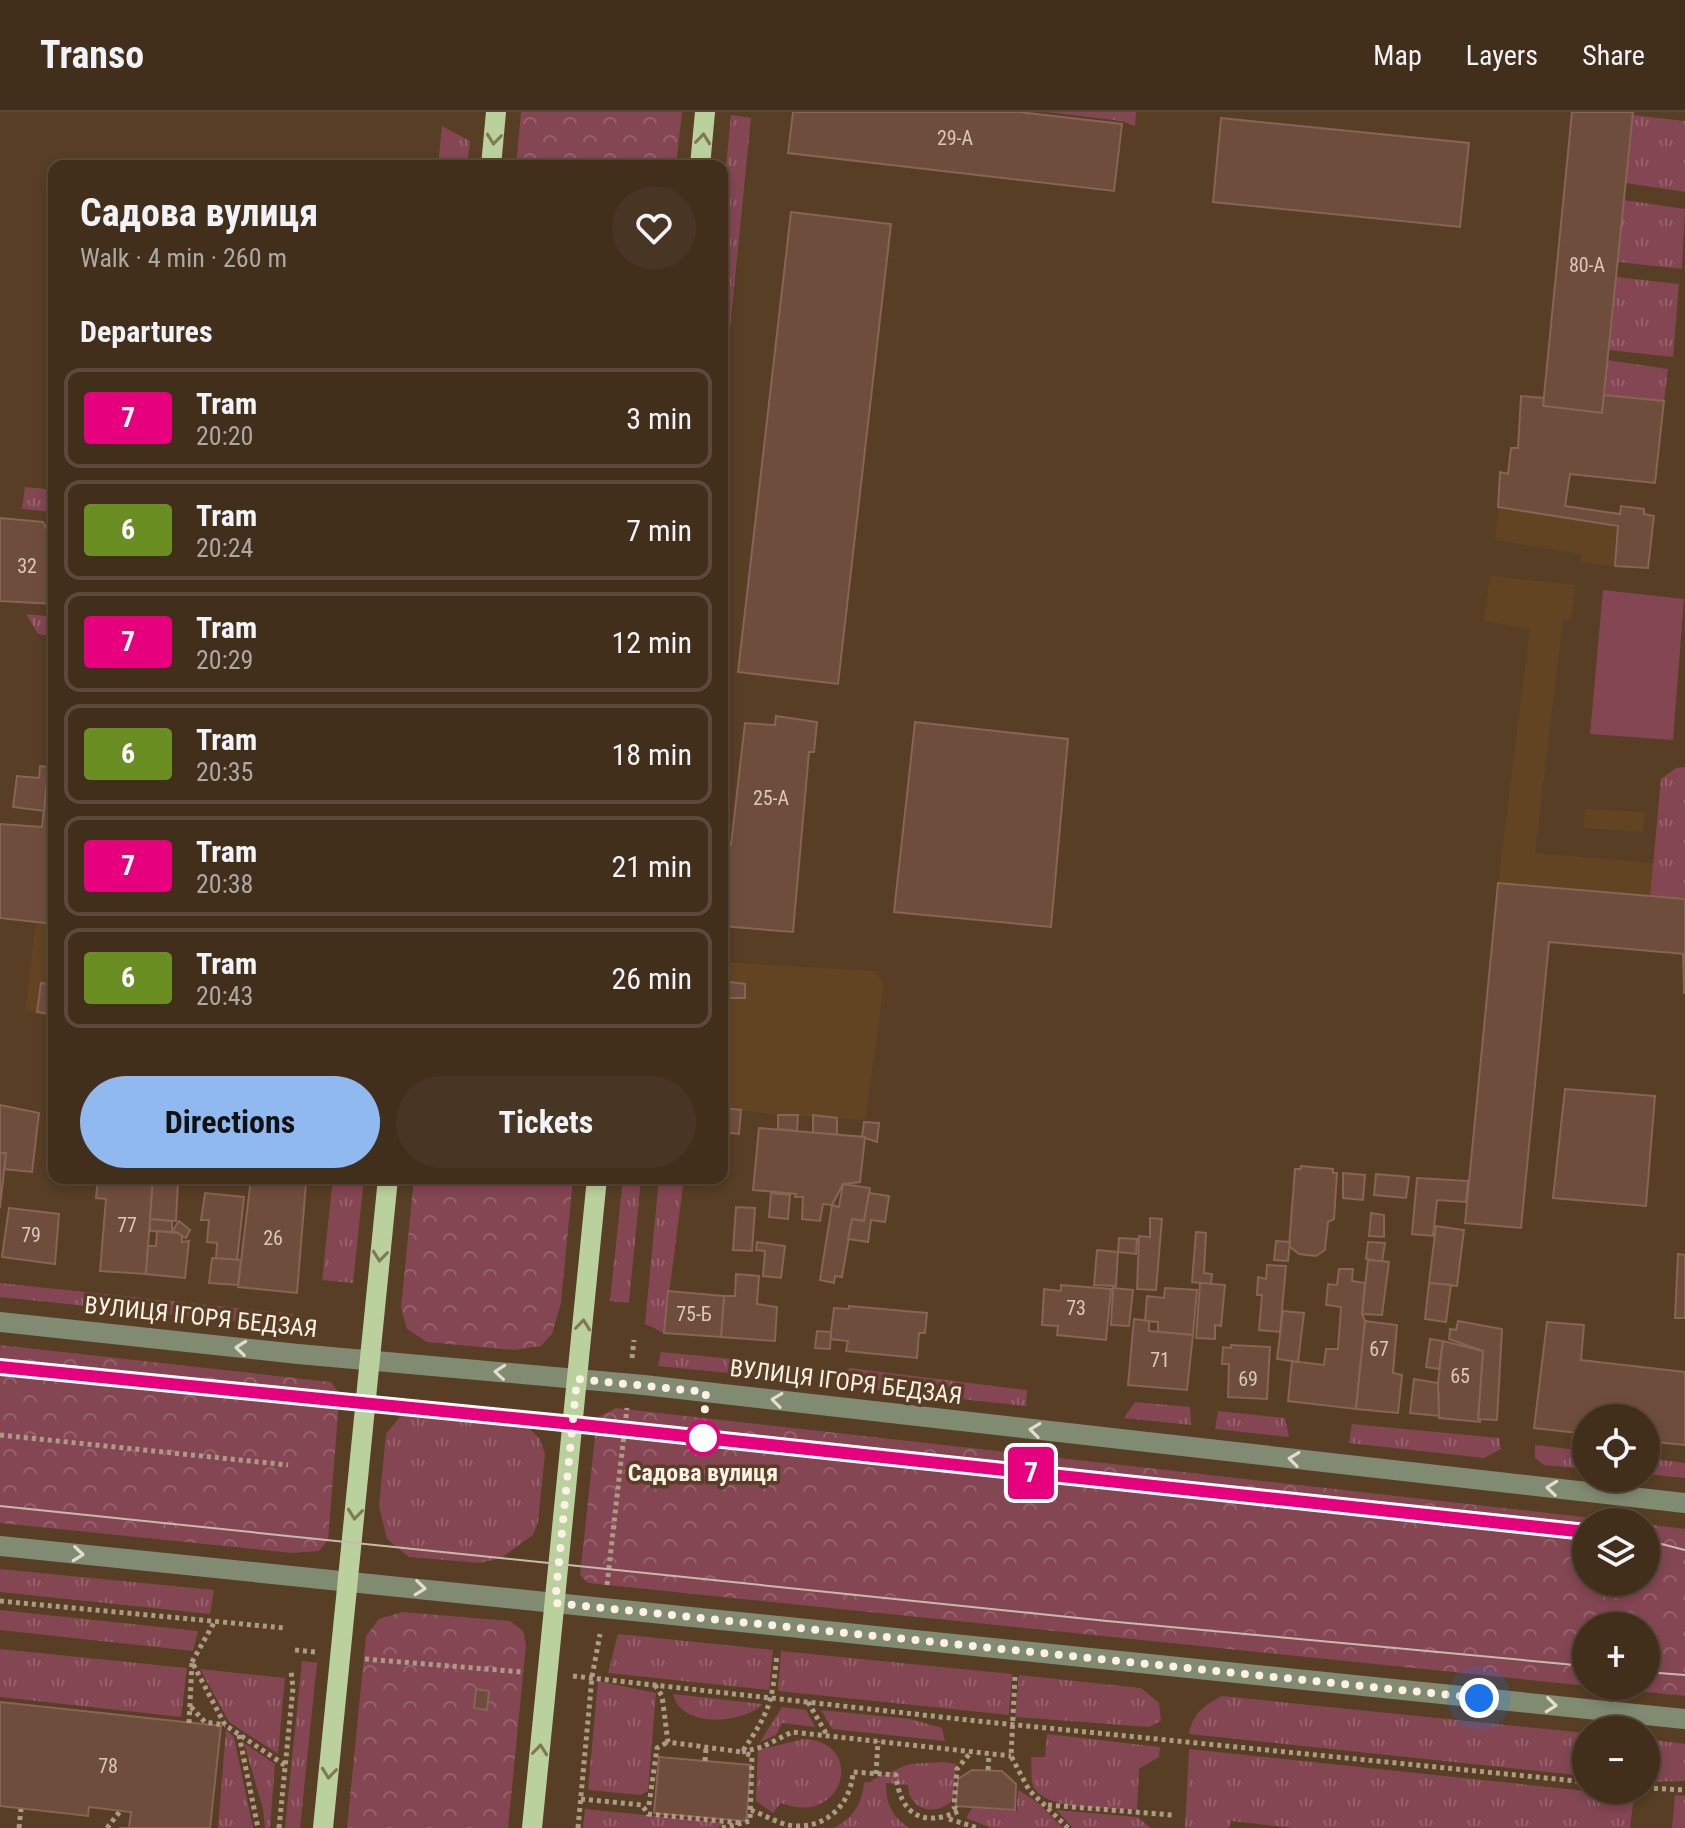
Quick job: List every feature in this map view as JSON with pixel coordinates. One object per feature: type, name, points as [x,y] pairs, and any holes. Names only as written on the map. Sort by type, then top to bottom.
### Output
[{"type":"main road","points":[[492,160],[496,112]]},
{"type":"main road","points":[[701,160],[705,112]]},
{"type":"main road","points":[[323,1828],[387,1184]]},
{"type":"main road","points":[[532,1828],[596,1184]]},
{"type":"street","name":"ВУЛИЦЯ ІГОРЯ БЕДЗАЯ","points":[[0,1322],[577,1379],[1685,1503]]},
{"type":"street","points":[[0,1546],[1685,1719]]},
{"type":"path","points":[[0,1435],[288,1465]]},
{"type":"path","points":[[0,1601],[285,1628]]},
{"type":"path","points":[[189,1723],[192,1662],[215,1621]]},
{"type":"path","points":[[295,1650],[654,1684],[1011,1724],[1572,1781]]},
{"type":"path","points":[[742,1752],[765,1718],[773,1698],[777,1654]]},
{"type":"path","points":[[192,1662],[225,1725]]},
{"type":"path","points":[[279,1828],[293,1688],[291,1671]]},
{"type":"path","points":[[1015,1677],[1011,1756],[1029,1790],[1068,1828]]},
{"type":"path","points":[[654,1684],[662,1696],[668,1742]]},
{"type":"path","points":[[808,1702],[828,1736]]},
{"type":"path","points":[[190,1707],[205,1722],[225,1725],[286,1766]]},
{"type":"path","points":[[742,1752],[762,1747],[792,1732],[1011,1756]]},
{"type":"path","points":[[239,1734],[258,1828]]},
{"type":"path","points":[[876,1774],[878,1741]]},
{"type":"path","points":[[722,1828],[742,1823],[750,1821],[752,1756],[668,1742],[657,1748],[648,1814],[742,1823]]},
{"type":"path","points":[[705,1761],[706,1748]]},
{"type":"path","points":[[948,1819],[959,1811],[954,1807],[957,1769],[971,1752]]},
{"type":"path","points":[[988,1770],[989,1754]]},
{"type":"path","points":[[751,1810],[792,1826],[810,1827],[836,1813],[845,1801],[853,1772],[896,1775],[901,1801],[915,1819],[925,1822],[948,1819],[978,1828]]},
{"type":"path","points":[[1660,1789],[1685,1790]]},
{"type":"path","points":[[581,1799],[648,1805]]},
{"type":"path","points":[[1047,1805],[1172,1815]]},
{"type":"path","points":[[19,1828],[21,1809]]},
{"type":"path","points":[[107,1828],[121,1810]]},
{"type":"shaded area","points":[[1498,507],[1618,526],[1615,566],[1580,563],[1581,554],[1495,540]]},
{"type":"shaded area","points":[[1490,576],[1576,585],[1571,620],[1563,620],[1535,853],[1654,863],[1650,897],[1498,883],[1530,629],[1484,621]]},
{"type":"shaded area","points":[[48,768],[48,1014],[25,1011],[36,923],[0,918],[0,824],[42,827]]},
{"type":"shaded area","points":[[1585,809],[1645,812],[1643,832],[1584,828]]},
{"type":"shaded area","points":[[728,962],[876,971],[884,985],[865,1120],[728,1109]]},
{"type":"green space","points":[[521,112],[682,112],[677,160],[517,160]]},
{"type":"green space","points":[[1047,112],[1136,112],[1135,126],[1121,121]]},
{"type":"green space","points":[[731,115],[751,118],[729,338],[728,160]]},
{"type":"green space","points":[[1633,115],[1685,121],[1685,192],[1626,183]]},
{"type":"green space","points":[[442,126],[470,141],[468,160],[439,160]]},
{"type":"green space","points":[[1624,200],[1685,209],[1682,269],[1618,262]]},
{"type":"green space","points":[[1616,277],[1679,284],[1673,357],[1608,350]]},
{"type":"green space","points":[[1607,360],[1668,369],[1664,401],[1604,395]]},
{"type":"green space","points":[[25,487],[48,489],[48,511],[22,509]]},
{"type":"green space","points":[[1603,590],[1684,599],[1673,740],[1590,734]]},
{"type":"green space","points":[[26,614],[48,616],[48,635],[38,634]]},
{"type":"green space","points":[[1685,767],[1685,899],[1650,897],[1661,779],[1676,768]]},
{"type":"green space","points":[[332,1184],[363,1184],[353,1283],[322,1280]]},
{"type":"green space","points":[[413,1184],[572,1184],[561,1303],[552,1334],[541,1346],[514,1350],[427,1342],[407,1329],[401,1308]]},
{"type":"green space","points":[[622,1184],[640,1184],[629,1303],[610,1301]]},
{"type":"green space","points":[[658,1184],[683,1184],[664,1333],[645,1324]]},
{"type":"green space","points":[[0,1283],[293,1314],[289,1327],[0,1297]]},
{"type":"green space","points":[[0,1345],[331,1382],[338,1392],[339,1402],[328,1540],[319,1551],[292,1553],[0,1523]]},
{"type":"green space","points":[[661,1352],[796,1365],[799,1380],[658,1366]]},
{"type":"green space","points":[[850,1368],[1027,1390],[1026,1406],[842,1386],[843,1372]]},
{"type":"green space","points":[[1135,1402],[1190,1407],[1191,1425],[1124,1418]]},
{"type":"green space","points":[[426,1404],[492,1408],[521,1420],[540,1439],[545,1454],[538,1522],[533,1535],[501,1558],[480,1563],[409,1557],[387,1539],[379,1506],[386,1434],[403,1413]]},
{"type":"green space","points":[[616,1408],[1572,1516],[1572,1596],[1660,1596],[1660,1526],[1685,1529],[1685,1696],[1660,1693],[1660,1612],[1572,1612],[1572,1685],[588,1583],[580,1575],[597,1418]]},
{"type":"green space","points":[[1218,1411],[1285,1418],[1289,1437],[1215,1429]]},
{"type":"green space","points":[[1352,1424],[1499,1438],[1501,1449],[1484,1458],[1349,1443]]},
{"type":"green space","points":[[1535,1445],[1572,1449],[1572,1468],[1544,1465],[1535,1458]]},
{"type":"green space","points":[[1660,1460],[1685,1463],[1685,1478],[1660,1475]]},
{"type":"green space","points":[[0,1569],[214,1590],[210,1614],[0,1592]]},
{"type":"green space","points":[[0,1610],[198,1631],[193,1651],[0,1630]]},
{"type":"green space","points":[[402,1612],[510,1621],[523,1631],[526,1645],[508,1828],[347,1828],[366,1636],[379,1619]]},
{"type":"green space","points":[[618,1634],[773,1650],[769,1690],[608,1673]]},
{"type":"green space","points":[[0,1649],[187,1668],[181,1717],[0,1697]]},
{"type":"green space","points":[[781,1651],[1012,1674],[1009,1715],[778,1691]]},
{"type":"green space","points":[[302,1661],[317,1663],[300,1828],[285,1828]]},
{"type":"green space","points":[[200,1669],[285,1678],[278,1754],[229,1722]]},
{"type":"green space","points":[[1019,1675],[1141,1688],[1159,1703],[1161,1721],[1149,1727],[1015,1717]]},
{"type":"green space","points":[[598,1681],[656,1693],[648,1791],[641,1795],[588,1790]]},
{"type":"green space","points":[[673,1694],[763,1704],[741,1716],[713,1720],[687,1713],[678,1705]]},
{"type":"green space","points":[[1222,1696],[1572,1732],[1572,1775],[1189,1734],[1193,1721],[1209,1703]]},
{"type":"green space","points":[[782,1707],[806,1710],[815,1727],[782,1723],[776,1735],[760,1742]]},
{"type":"green space","points":[[821,1710],[910,1719],[942,1728],[945,1741],[832,1729]]},
{"type":"green space","points":[[226,1730],[234,1737],[253,1828],[218,1828]]},
{"type":"green space","points":[[1047,1734],[1160,1747],[1159,1757],[1139,1769],[1137,1810],[1078,1807],[1048,1799],[1038,1792],[1032,1783],[1031,1757],[1045,1757]]},
{"type":"green space","points":[[804,1739],[824,1744],[836,1754],[841,1767],[840,1782],[833,1795],[820,1804],[803,1808],[781,1803],[773,1813],[756,1801],[758,1750]]},
{"type":"green space","points":[[1660,1741],[1685,1744],[1685,1781],[1660,1782]]},
{"type":"green space","points":[[244,1743],[275,1764],[270,1828],[265,1828],[263,1809]]},
{"type":"green space","points":[[1189,1749],[1572,1789],[1572,1804],[1633,1804],[1630,1828],[1293,1828],[1231,1821],[1229,1828],[1185,1828]]},
{"type":"green space","points":[[909,1764],[956,1764],[953,1800],[939,1808],[932,1810],[918,1806],[908,1785],[886,1783],[891,1809],[910,1828],[833,1828],[855,1810],[864,1782],[875,1782],[870,1781]]},
{"type":"green space","points":[[1018,1790],[1036,1801],[1063,1828],[991,1828],[966,1818],[972,1808],[1017,1811]]},
{"type":"green space","points":[[1675,1795],[1685,1796],[1685,1828],[1672,1828]]},
{"type":"green space","points":[[585,1809],[725,1823],[717,1828],[583,1828]]},
{"type":"green space","points":[[1056,1810],[1137,1817],[1151,1828],[1073,1828]]},
{"type":"building","points":[[793,112],[1019,112],[1122,124],[1114,191],[788,153]]},
{"type":"building","points":[[1572,112],[1633,112],[1602,413],[1543,406]]},
{"type":"building","points":[[1221,118],[1469,143],[1460,227],[1213,202]]},
{"type":"building","points":[[791,212],[891,224],[838,684],[738,672]]},
{"type":"building","points":[[1604,395],[1664,401],[1655,483],[1570,474],[1565,506],[1620,514],[1621,506],[1644,509],[1644,514],[1654,516],[1648,568],[1615,566],[1618,526],[1498,507],[1500,472],[1508,474],[1511,448],[1518,448],[1521,396],[1544,398],[1543,406],[1602,413]]},
{"type":"building","points":[[0,518],[43,522],[48,531],[48,604],[0,601]]},
{"type":"building","points":[[776,716],[817,722],[814,752],[809,752],[793,932],[728,927],[728,845],[731,845],[745,723],[775,725]]},
{"type":"building","points":[[915,722],[1068,739],[1051,927],[894,912]]},
{"type":"building","points":[[40,766],[48,767],[44,811],[13,807],[17,776],[39,778]]},
{"type":"building","points":[[48,768],[48,923],[0,918],[0,824],[42,827]]},
{"type":"building","points":[[1498,883],[1685,899],[1685,954],[1549,942],[1521,1228],[1465,1223]]},
{"type":"building","points":[[728,982],[745,984],[745,998],[728,998]]},
{"type":"building","points":[[41,983],[48,984],[48,1014],[37,1012]]},
{"type":"building","points":[[1565,1089],[1655,1096],[1646,1206],[1553,1198]]},
{"type":"building","points":[[0,1105],[39,1113],[32,1172],[4,1169],[6,1153],[0,1153]]},
{"type":"building","points":[[728,1109],[741,1110],[739,1134],[728,1133]]},
{"type":"building","points":[[778,1115],[798,1115],[797,1131],[778,1129]]},
{"type":"building","points":[[813,1115],[837,1118],[837,1135],[813,1133]]},
{"type":"building","points":[[864,1122],[879,1123],[877,1142],[862,1137]]},
{"type":"building","points":[[759,1128],[865,1137],[860,1182],[843,1184],[832,1205],[823,1204],[820,1221],[802,1219],[803,1197],[753,1190]]},
{"type":"building","points":[[0,1153],[6,1153],[0,1208]]},
{"type":"building","points":[[1301,1166],[1333,1169],[1333,1173],[1337,1173],[1334,1219],[1328,1222],[1325,1250],[1316,1256],[1299,1254],[1289,1246],[1295,1169],[1301,1169]]},
{"type":"building","points":[[1343,1173],[1365,1175],[1363,1200],[1343,1198]]},
{"type":"building","points":[[1376,1174],[1409,1177],[1406,1198],[1374,1195]]},
{"type":"building","points":[[1417,1178],[1468,1181],[1466,1202],[1437,1200],[1433,1236],[1412,1234]]},
{"type":"building","points":[[97,1184],[153,1184],[146,1274],[100,1271],[106,1199],[96,1198]]},
{"type":"building","points":[[153,1184],[178,1184],[176,1221],[150,1219]]},
{"type":"building","points":[[250,1184],[306,1184],[297,1293],[238,1287]]},
{"type":"building","points":[[843,1184],[870,1188],[864,1221],[852,1219],[842,1277],[835,1276],[834,1283],[820,1280],[832,1205],[839,1207]]},
{"type":"building","points":[[205,1193],[244,1197],[237,1260],[216,1259],[217,1243],[207,1242],[209,1220],[201,1220]]},
{"type":"building","points":[[771,1193],[790,1195],[788,1219],[769,1217]]},
{"type":"building","points":[[869,1193],[889,1196],[885,1222],[871,1220],[868,1242],[848,1239],[852,1219],[864,1221]]},
{"type":"building","points":[[736,1207],[755,1208],[752,1251],[733,1250]]},
{"type":"building","points":[[9,1208],[59,1214],[55,1264],[2,1257]]},
{"type":"building","points":[[1371,1213],[1384,1215],[1384,1237],[1369,1236]]},
{"type":"building","points":[[1150,1218],[1162,1219],[1156,1290],[1137,1289],[1139,1236],[1150,1237]]},
{"type":"building","points":[[150,1219],[172,1221],[172,1232],[150,1231]]},
{"type":"building","points":[[179,1221],[190,1230],[186,1238],[173,1230]]},
{"type":"building","points":[[1436,1226],[1464,1230],[1457,1286],[1429,1283]]},
{"type":"building","points":[[157,1231],[178,1233],[182,1236],[182,1242],[189,1241],[185,1278],[146,1274],[148,1246],[156,1246]]},
{"type":"building","points":[[1196,1232],[1206,1233],[1204,1273],[1212,1274],[1211,1284],[1192,1282]]},
{"type":"building","points":[[1119,1238],[1137,1239],[1136,1254],[1118,1252]]},
{"type":"building","points":[[1276,1241],[1290,1242],[1288,1261],[1274,1260]]},
{"type":"building","points":[[757,1242],[785,1246],[781,1278],[763,1276],[765,1251],[756,1250]]},
{"type":"building","points":[[1368,1242],[1385,1243],[1382,1262],[1366,1259]]},
{"type":"building","points":[[1097,1250],[1118,1252],[1116,1286],[1094,1285]]},
{"type":"building","points":[[1678,1254],[1685,1255],[1685,1318],[1675,1318]]},
{"type":"building","points":[[212,1258],[241,1260],[238,1285],[209,1283]]},
{"type":"building","points":[[1368,1260],[1389,1262],[1382,1315],[1362,1314]]},
{"type":"building","points":[[1267,1265],[1286,1266],[1280,1332],[1259,1330],[1262,1295],[1257,1295],[1258,1277],[1266,1279]]},
{"type":"building","points":[[1339,1269],[1353,1269],[1352,1281],[1365,1283],[1362,1314],[1365,1321],[1356,1409],[1288,1401],[1292,1361],[1324,1365],[1326,1349],[1338,1349],[1341,1307],[1326,1305],[1328,1284],[1337,1285]]},
{"type":"building","points":[[736,1274],[759,1276],[757,1304],[777,1307],[775,1341],[721,1337],[724,1296],[735,1296]]},
{"type":"building","points":[[1200,1283],[1225,1285],[1221,1326],[1215,1325],[1215,1339],[1196,1338]]},
{"type":"building","points":[[1429,1283],[1451,1285],[1446,1322],[1425,1319]]},
{"type":"building","points":[[1061,1285],[1111,1289],[1106,1340],[1057,1335],[1058,1326],[1042,1325],[1044,1289],[1061,1291]]},
{"type":"building","points":[[1113,1288],[1133,1290],[1129,1326],[1111,1325]]},
{"type":"building","points":[[1165,1288],[1197,1290],[1193,1335],[1158,1332],[1158,1322],[1145,1321],[1147,1296],[1164,1298]]},
{"type":"building","points":[[668,1291],[724,1296],[721,1337],[664,1333]]},
{"type":"building","points":[[849,1306],[927,1313],[925,1333],[919,1333],[917,1358],[846,1351],[848,1341],[830,1339],[834,1308],[849,1309]]},
{"type":"building","points":[[1283,1311],[1304,1313],[1298,1362],[1277,1359]]},
{"type":"building","points":[[1134,1319],[1149,1321],[1149,1331],[1193,1335],[1187,1390],[1128,1385]]},
{"type":"building","points":[[1365,1321],[1397,1325],[1393,1373],[1402,1375],[1398,1413],[1356,1409]]},
{"type":"building","points":[[1458,1321],[1502,1329],[1497,1420],[1478,1419],[1483,1351],[1449,1339],[1450,1329],[1456,1330]]},
{"type":"building","points":[[1547,1322],[1584,1325],[1581,1360],[1685,1372],[1685,1445],[1660,1442],[1660,1404],[1572,1404],[1572,1432],[1534,1428]]},
{"type":"building","points":[[817,1331],[831,1332],[830,1349],[815,1348]]},
{"type":"building","points":[[1430,1339],[1443,1341],[1439,1369],[1426,1367]]},
{"type":"building","points":[[1443,1341],[1483,1351],[1480,1422],[1439,1418],[1438,1383]]},
{"type":"building","points":[[1231,1345],[1270,1347],[1267,1399],[1228,1397],[1229,1364],[1222,1364],[1223,1347],[1231,1348]]},
{"type":"building","points":[[1414,1379],[1438,1383],[1439,1416],[1410,1413]]},
{"type":"building","points":[[476,1689],[489,1691],[487,1710],[474,1708]]},
{"type":"building","points":[[0,1702],[221,1726],[210,1828],[129,1828],[131,1812],[89,1807],[88,1816],[0,1806]]},
{"type":"building","points":[[659,1757],[751,1765],[746,1821],[654,1813]]},
{"type":"building","points":[[972,1770],[1002,1771],[1016,1784],[1015,1810],[956,1806],[958,1779]]},
{"type":"tram line","points":[[0,1367],[573,1424],[1572,1531]]},
{"type":"tram line","name":"7","points":[[0,1367],[573,1424],[1572,1531]]},
{"type":"tram line","points":[[0,1506],[1107,1621],[1572,1665]]},
{"type":"tram line","points":[[1660,1544],[1685,1550]]},
{"type":"tram line","points":[[1660,1673],[1685,1675]]},
{"type":"place","name":"Садова вулиця","points":[[703,1438]]},
{"type":"route","points":[[703,1438],[706,1392],[577,1379],[555,1603],[1479,1698]]}]
